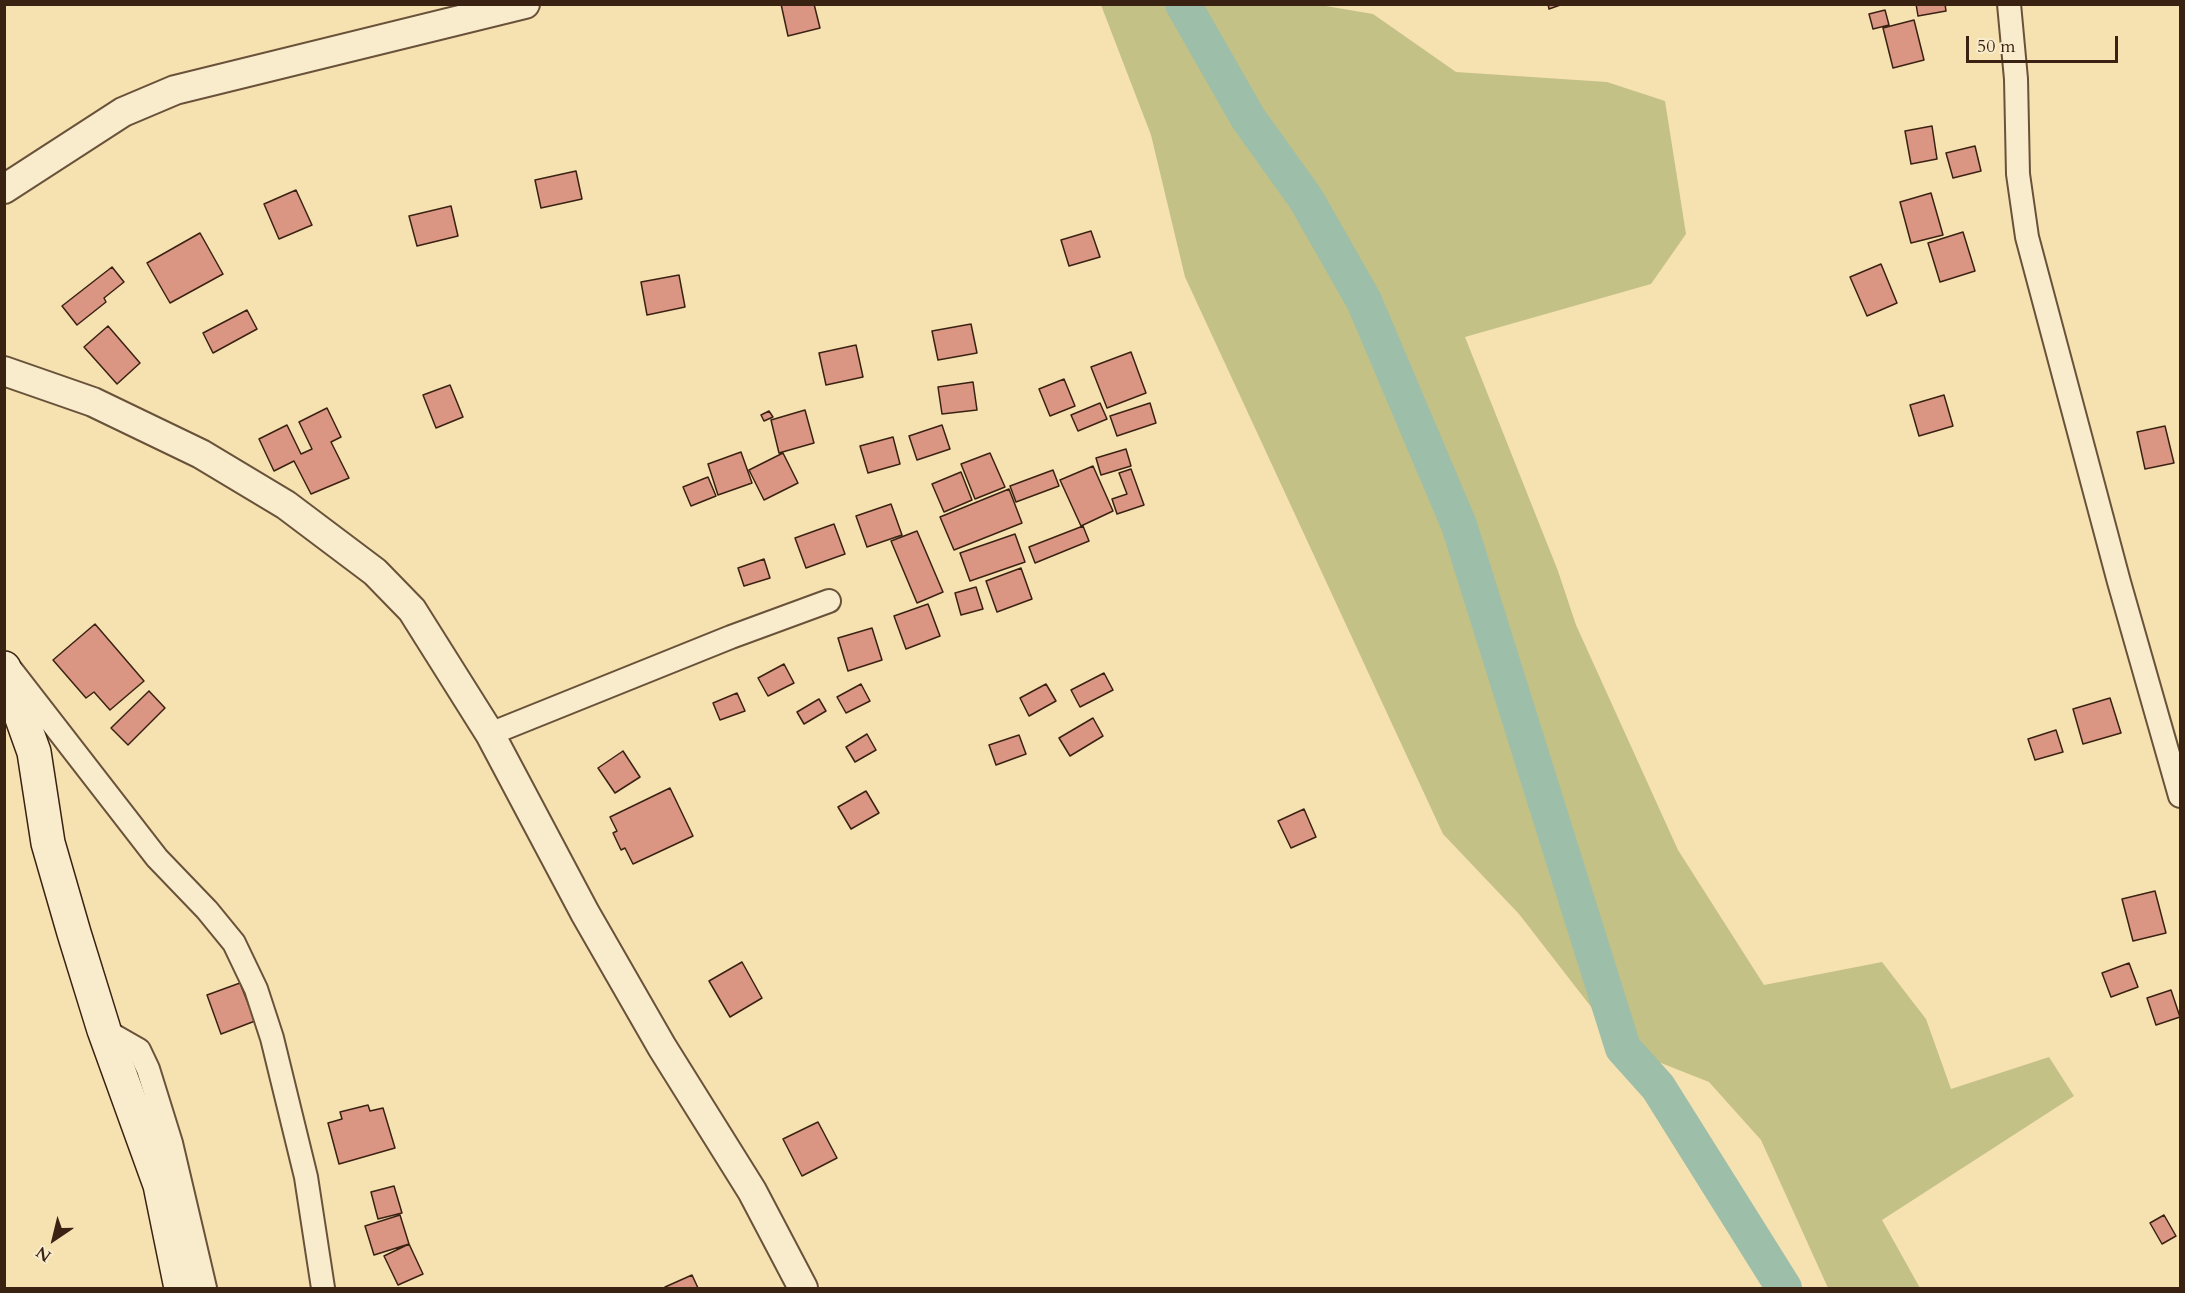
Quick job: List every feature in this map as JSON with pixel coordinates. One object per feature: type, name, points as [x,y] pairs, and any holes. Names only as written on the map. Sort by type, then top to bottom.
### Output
[{"type":"main road","points":[[4,668],[34,752],[48,843],[104,1030],[160,1185],[181,1288]]},
{"type":"street","points":[[4,189],[123,112],[175,90],[525,4]]},
{"type":"street","points":[[2009,4],[2016,79],[2018,174],[2027,237],[2119,582],[2181,796]]},
{"type":"street","points":[[4,371],[93,402],[201,454],[286,505],[375,572],[412,610],[490,734],[585,913],[662,1047],[752,1191],[803,1288]]},
{"type":"street","points":[[490,734],[731,637],[829,601]]},
{"type":"street","points":[[4,660],[144,841],[234,943],[256,989],[272,1038],[306,1177],[323,1288]]},
{"type":"street","points":[[104,1030],[139,1050],[148,1069],[171,1143],[205,1288]]},
{"type":"shaded area","points":[[1101,5],[1320,5],[1373,14],[1456,72],[1607,82],[1665,101],[1686,234],[1651,284],[1465,337],[1558,571],[1576,625],[1678,850],[1764,985],[1882,962],[1926,1019],[1951,1089],[2049,1057],[2074,1096],[1882,1220],[1920,1288],[1828,1288],[1761,1140],[1709,1082],[1623,1048],[1519,914],[1443,834],[1185,277],[1151,135]]},
{"type":"building","points":[[781,4],[814,4],[820,28],[788,36]]},
{"type":"building","points":[[1548,4],[1563,4],[1549,9]]},
{"type":"building","points":[[1916,4],[1945,4],[1946,11],[1918,16]]},
{"type":"building","points":[[1885,10],[1889,25],[1873,29],[1869,14]]},
{"type":"building","points":[[1914,20],[1924,60],[1893,68],[1883,28]]},
{"type":"building","points":[[1932,126],[1937,159],[1911,164],[1905,131]]},
{"type":"building","points":[[1975,146],[1981,171],[1953,178],[1946,153]]},
{"type":"building","points":[[576,171],[582,199],[541,208],[535,180]]},
{"type":"building","points":[[296,190],[312,225],[279,239],[264,204]]},
{"type":"building","points":[[1931,193],[1943,235],[1911,243],[1900,202]]},
{"type":"building","points":[[451,206],[458,236],[417,246],[409,216]]},
{"type":"building","points":[[1091,231],[1100,257],[1069,266],[1061,240]]},
{"type":"building","points":[[1963,232],[1975,271],[1940,282],[1928,243]]},
{"type":"building","points":[[200,233],[223,274],[170,303],[147,263]]},
{"type":"building","points":[[1881,264],[1897,303],[1867,316],[1850,277]]},
{"type":"building","points":[[112,267],[124,282],[104,298],[106,302],[77,325],[62,306]]},
{"type":"building","points":[[679,275],[685,307],[647,315],[641,282]]},
{"type":"building","points":[[247,310],[257,329],[213,353],[203,333]]},
{"type":"building","points":[[971,324],[977,353],[938,360],[932,331]]},
{"type":"building","points":[[108,326],[140,363],[117,384],[84,347]]},
{"type":"building","points":[[856,345],[863,377],[826,385],[819,353]]},
{"type":"building","points":[[1131,352],[1146,393],[1107,408],[1091,367]]},
{"type":"building","points":[[1064,379],[1075,406],[1050,416],[1039,389]]},
{"type":"building","points":[[973,382],[977,410],[942,414],[938,387]]},
{"type":"building","points":[[450,385],[463,417],[436,428],[423,395]]},
{"type":"building","points":[[1944,395],[1953,426],[1919,436],[1910,405]]},
{"type":"building","points":[[1100,403],[1107,419],[1078,431],[1071,415]]},
{"type":"building","points":[[1150,403],[1156,423],[1117,436],[1110,416]]},
{"type":"building","points":[[327,408],[341,437],[331,442],[349,478],[311,494],[294,461],[274,471],[259,439],[287,425],[301,454],[312,449],[299,422]]},
{"type":"building","points":[[805,410],[814,443],[779,453],[771,420]]},
{"type":"building","points":[[769,411],[773,417],[764,421],[761,415]]},
{"type":"building","points":[[942,425],[950,449],[917,460],[909,436]]},
{"type":"building","points":[[2165,426],[2174,463],[2145,469],[2137,432]]},
{"type":"building","points":[[893,437],[900,464],[868,473],[860,446]]},
{"type":"building","points":[[1126,449],[1131,466],[1101,475],[1096,458]]},
{"type":"building","points":[[741,452],[752,483],[718,495],[708,464]]},
{"type":"building","points":[[783,453],[798,483],[764,500],[749,470]]},
{"type":"building","points":[[990,453],[1005,487],[975,499],[961,464]]},
{"type":"building","points":[[1093,466],[1113,511],[1081,526],[1060,480]]},
{"type":"building","points":[[1131,469],[1144,505],[1117,514],[1112,499],[1127,494],[1119,473]]},
{"type":"building","points":[[1053,470],[1059,486],[1016,502],[1010,486]]},
{"type":"building","points":[[961,472],[972,500],[944,512],[932,484]]},
{"type":"building","points":[[708,477],[716,496],[691,506],[683,487]]},
{"type":"building","points":[[1009,489],[1022,523],[954,550],[940,517]]},
{"type":"building","points":[[891,504],[902,535],[867,547],[856,516]]},
{"type":"building","points":[[834,524],[845,554],[806,568],[795,538]]},
{"type":"building","points":[[1083,526],[1089,541],[1035,563],[1029,547]]},
{"type":"building","points":[[917,531],[943,592],[917,603],[891,541]]},
{"type":"building","points":[[1015,534],[1025,562],[970,581],[960,553]]},
{"type":"building","points":[[764,559],[770,578],[744,586],[738,568]]},
{"type":"building","points":[[1021,568],[1032,599],[997,612],[986,581]]},
{"type":"building","points":[[976,587],[983,609],[961,615],[955,593]]},
{"type":"building","points":[[928,604],[940,636],[906,649],[894,616]]},
{"type":"building","points":[[95,624],[144,681],[110,710],[94,692],[86,698],[53,660]]},
{"type":"building","points":[[872,628],[882,660],[848,671],[838,638]]},
{"type":"building","points":[[784,664],[794,683],[768,696],[758,678]]},
{"type":"building","points":[[1104,673],[1113,690],[1080,707],[1071,690]]},
{"type":"building","points":[[861,684],[870,701],[846,713],[837,697]]},
{"type":"building","points":[[1046,684],[1056,701],[1029,716],[1020,698]]},
{"type":"building","points":[[149,691],[165,708],[128,745],[111,728]]},
{"type":"building","points":[[737,693],[745,711],[720,720],[713,703]]},
{"type":"building","points":[[2110,698],[2121,733],[2083,744],[2073,709]]},
{"type":"building","points":[[819,699],[826,711],[804,724],[797,712]]},
{"type":"building","points":[[1093,718],[1103,736],[1070,756],[1059,738]]},
{"type":"building","points":[[2056,730],[2063,752],[2035,760],[2028,739]]},
{"type":"building","points":[[867,734],[876,750],[855,762],[846,747]]},
{"type":"building","points":[[1019,735],[1026,754],[996,765],[989,745]]},
{"type":"building","points":[[623,751],[640,777],[615,793],[598,768]]},
{"type":"building","points":[[670,788],[693,836],[633,864],[625,848],[621,850],[613,833],[617,831],[610,817]]},
{"type":"building","points":[[866,791],[879,813],[851,829],[838,807]]},
{"type":"building","points":[[1304,809],[1316,837],[1291,848],[1278,821]]},
{"type":"building","points":[[2155,891],[2166,933],[2133,941],[2122,899]]},
{"type":"building","points":[[742,962],[762,998],[730,1017],[709,981]]},
{"type":"building","points":[[2129,963],[2138,987],[2111,997],[2102,973]]},
{"type":"building","points":[[240,983],[255,1021],[221,1034],[207,995]]},
{"type":"building","points":[[2171,990],[2180,1017],[2156,1025],[2147,998]]},
{"type":"building","points":[[368,1105],[370,1111],[383,1108],[395,1148],[339,1164],[328,1123],[342,1119],[340,1112]]},
{"type":"building","points":[[818,1122],[837,1158],[802,1176],[783,1139]]},
{"type":"building","points":[[394,1186],[402,1213],[378,1219],[371,1192]]},
{"type":"building","points":[[400,1215],[409,1244],[374,1255],[365,1226]]},
{"type":"building","points":[[2164,1215],[2176,1236],[2162,1244],[2150,1223]]},
{"type":"building","points":[[409,1244],[423,1274],[398,1285],[384,1256]]},
{"type":"building","points":[[692,1275],[698,1288],[665,1287]]},
{"type":"waterway","points":[[1183,4],[1248,118],[1306,199],[1364,301],[1459,525],[1623,1048],[1658,1087],[1784,1288]]}]
